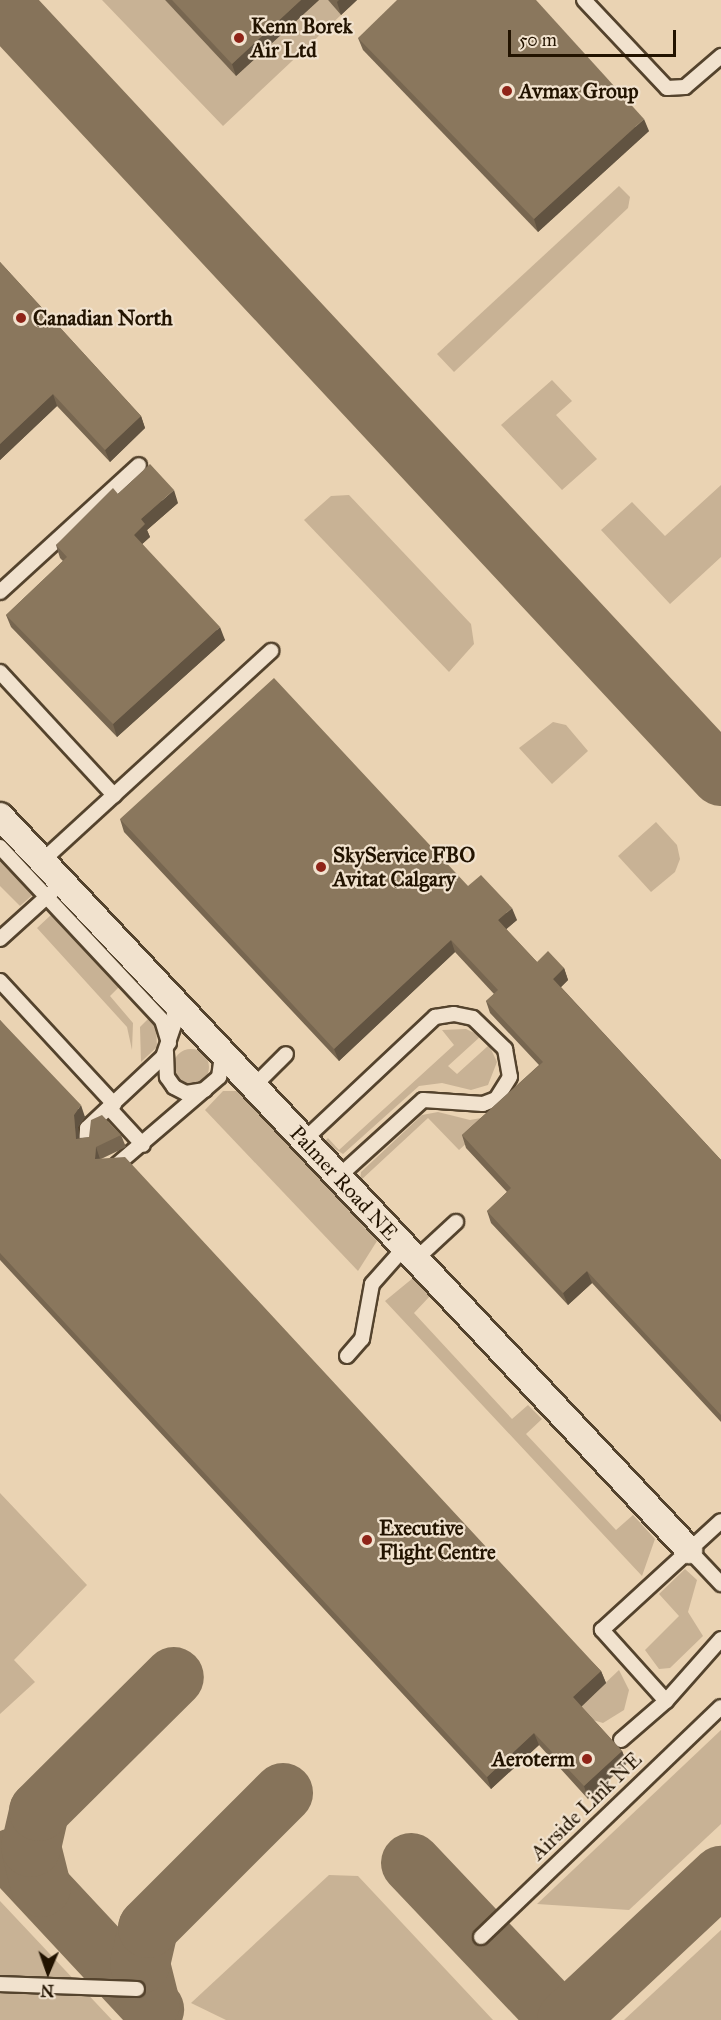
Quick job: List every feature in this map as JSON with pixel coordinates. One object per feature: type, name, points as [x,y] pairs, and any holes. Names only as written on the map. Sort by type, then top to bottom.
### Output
[{"type":"street","name":"Palmer Road NE","points":[[0,816],[42,861],[55,890],[170,997],[689,1550]]},
{"type":"lane","points":[[584,0],[667,88],[685,87],[721,56]]},
{"type":"lane","points":[[0,592],[139,465]]},
{"type":"lane","points":[[42,861],[271,651]]},
{"type":"lane","points":[[0,672],[114,795]]},
{"type":"lane","points":[[0,847],[55,890],[162,1020],[168,1047]]},
{"type":"lane","points":[[0,939],[55,890]]},
{"type":"lane","points":[[0,981],[143,1145]]},
{"type":"lane","points":[[170,997],[175,1022],[168,1047],[166,1077],[174,1088],[186,1093],[205,1090]]},
{"type":"lane","points":[[304,1140],[435,1017],[454,1014],[473,1018],[505,1049],[510,1077],[496,1099],[483,1104],[423,1100],[338,1176]]},
{"type":"lane","points":[[86,1144],[85,1132],[168,1047]]},
{"type":"lane","points":[[106,1166],[118,1167],[205,1090],[223,1071],[220,1050]]},
{"type":"lane","points":[[254,1086],[286,1054]]},
{"type":"lane","points":[[347,1356],[362,1340],[372,1284],[456,1222]]},
{"type":"lane","points":[[666,1701],[602,1630],[721,1521]]},
{"type":"lane","points":[[689,1550],[721,1584]]},
{"type":"lane","points":[[621,1740],[666,1701],[721,1639]]},
{"type":"lane","name":"Airside Link NE","points":[[481,1937],[721,1707]]},
{"type":"lane","points":[[0,1984],[137,1989]]},
{"type":"shaded area","points":[[102,0],[165,0],[236,76],[319,0],[328,0],[341,15],[223,126]]},
{"type":"shaded area","points":[[619,186],[630,197],[628,208],[454,372],[437,354]]},
{"type":"shaded area","points":[[552,380],[572,401],[556,415],[597,459],[562,490],[501,425]]},
{"type":"shaded area","points":[[721,485],[721,557],[670,604],[601,530],[632,502],[665,536]]},
{"type":"shaded area","points":[[349,495],[471,624],[474,644],[449,672],[304,520],[331,496]]},
{"type":"shaded area","points":[[553,722],[566,725],[588,751],[552,784],[519,748]]},
{"type":"shaded area","points":[[656,822],[677,845],[680,859],[675,872],[651,892],[618,856]]},
{"type":"shaded area","points":[[0,853],[37,891],[20,906],[0,886]]},
{"type":"shaded area","points":[[52,914],[119,987],[110,996],[133,1023],[132,1050],[127,1027],[37,928]]},
{"type":"shaded area","points":[[149,1018],[156,1026],[157,1047],[141,1062],[140,1027]]},
{"type":"shaded area","points":[[466,1029],[481,1036],[448,1066],[457,1074],[489,1045],[497,1062],[488,1085],[471,1090],[442,1083],[419,1086],[343,1154],[324,1142],[328,1138],[339,1150],[454,1045],[442,1030]]},
{"type":"shaded area","points":[[191,1049],[204,1054],[209,1067],[204,1080],[191,1085],[178,1080],[173,1067],[178,1054]]},
{"type":"shaded area","points":[[223,1091],[239,1091],[377,1241],[358,1271],[205,1110]]},
{"type":"shaded area","points":[[438,1112],[470,1120],[498,1115],[459,1150],[428,1118],[360,1181],[361,1172],[422,1115]]},
{"type":"shaded area","points":[[413,1278],[430,1296],[414,1313],[512,1419],[528,1405],[542,1419],[526,1434],[616,1530],[633,1515],[655,1539],[642,1576],[385,1301]]},
{"type":"shaded area","points":[[0,1493],[87,1585],[14,1660],[35,1682],[0,1714]]},
{"type":"shaded area","points":[[685,1569],[697,1580],[688,1612],[703,1636],[670,1668],[659,1669],[645,1650],[679,1616],[659,1594]]},
{"type":"shaded area","points":[[619,1670],[629,1690],[624,1710],[603,1723],[586,1718],[578,1709]]},
{"type":"shaded area","points":[[721,1730],[721,1824],[629,1910],[537,1904]]},
{"type":"shaded area","points":[[329,1875],[358,1876],[493,2020],[226,2020],[191,2003]]},
{"type":"shaded area","points":[[0,1901],[112,2020],[0,2020]]},
{"type":"shaded area","points":[[721,1930],[721,2020],[624,2020]]},
{"type":"building","name":"Kenn Borek Air Ltd","points":[[172,0],[301,0],[232,64]]},
{"type":"building","name":"Avmax Group","points":[[397,0],[536,0],[644,119],[534,219],[358,38]]},
{"type":"building","points":[[0,262],[141,416],[105,450],[53,394],[0,444]]},
{"type":"building","points":[[150,464],[174,490],[141,519],[145,524],[134,535],[220,627],[113,724],[6,615],[67,557],[56,545],[113,488],[118,494]]},
{"type":"building","points":[[274,678],[468,886],[481,875],[512,908],[498,920],[537,962],[548,951],[564,968],[553,979],[721,1160],[721,1415],[587,1271],[563,1293],[487,1211],[511,1188],[462,1135],[543,1062],[486,1001],[498,990],[451,940],[334,1049],[120,819]]},
{"type":"building","name":"Executive Flight Centre","points":[[0,1020],[81,1105],[74,1115],[76,1139],[89,1137],[91,1120],[102,1115],[121,1135],[96,1147],[95,1159],[125,1157],[601,1671],[573,1697],[622,1751],[584,1786],[534,1733],[487,1777],[0,1253]]},
{"type":"taxiway","points":[[10,13],[721,776]]},
{"type":"taxiway","points":[[41,1887],[31,1847],[39,1811],[174,1677]]},
{"type":"taxiway","points":[[150,2004],[140,1964],[148,1928],[283,1793]]},
{"type":"taxiway","points":[[13,1858],[154,2009]]},
{"type":"taxiway","points":[[411,1863],[560,2020]]},
{"type":"taxiway","points":[[567,2020],[721,1876]]},
{"type":"place","name":"Kenn Borek Air Ltd","points":[[239,38]]},
{"type":"place","name":"Avmax Group","points":[[507,91]]},
{"type":"place","name":"Canadian North","points":[[21,318]]},
{"type":"place","name":"SkyService FBO Avitat Calgary","points":[[321,867]]},
{"type":"place","name":"Executive Flight Centre","points":[[367,1540]]},
{"type":"place","name":"Aeroterm","points":[[587,1759]]}]
